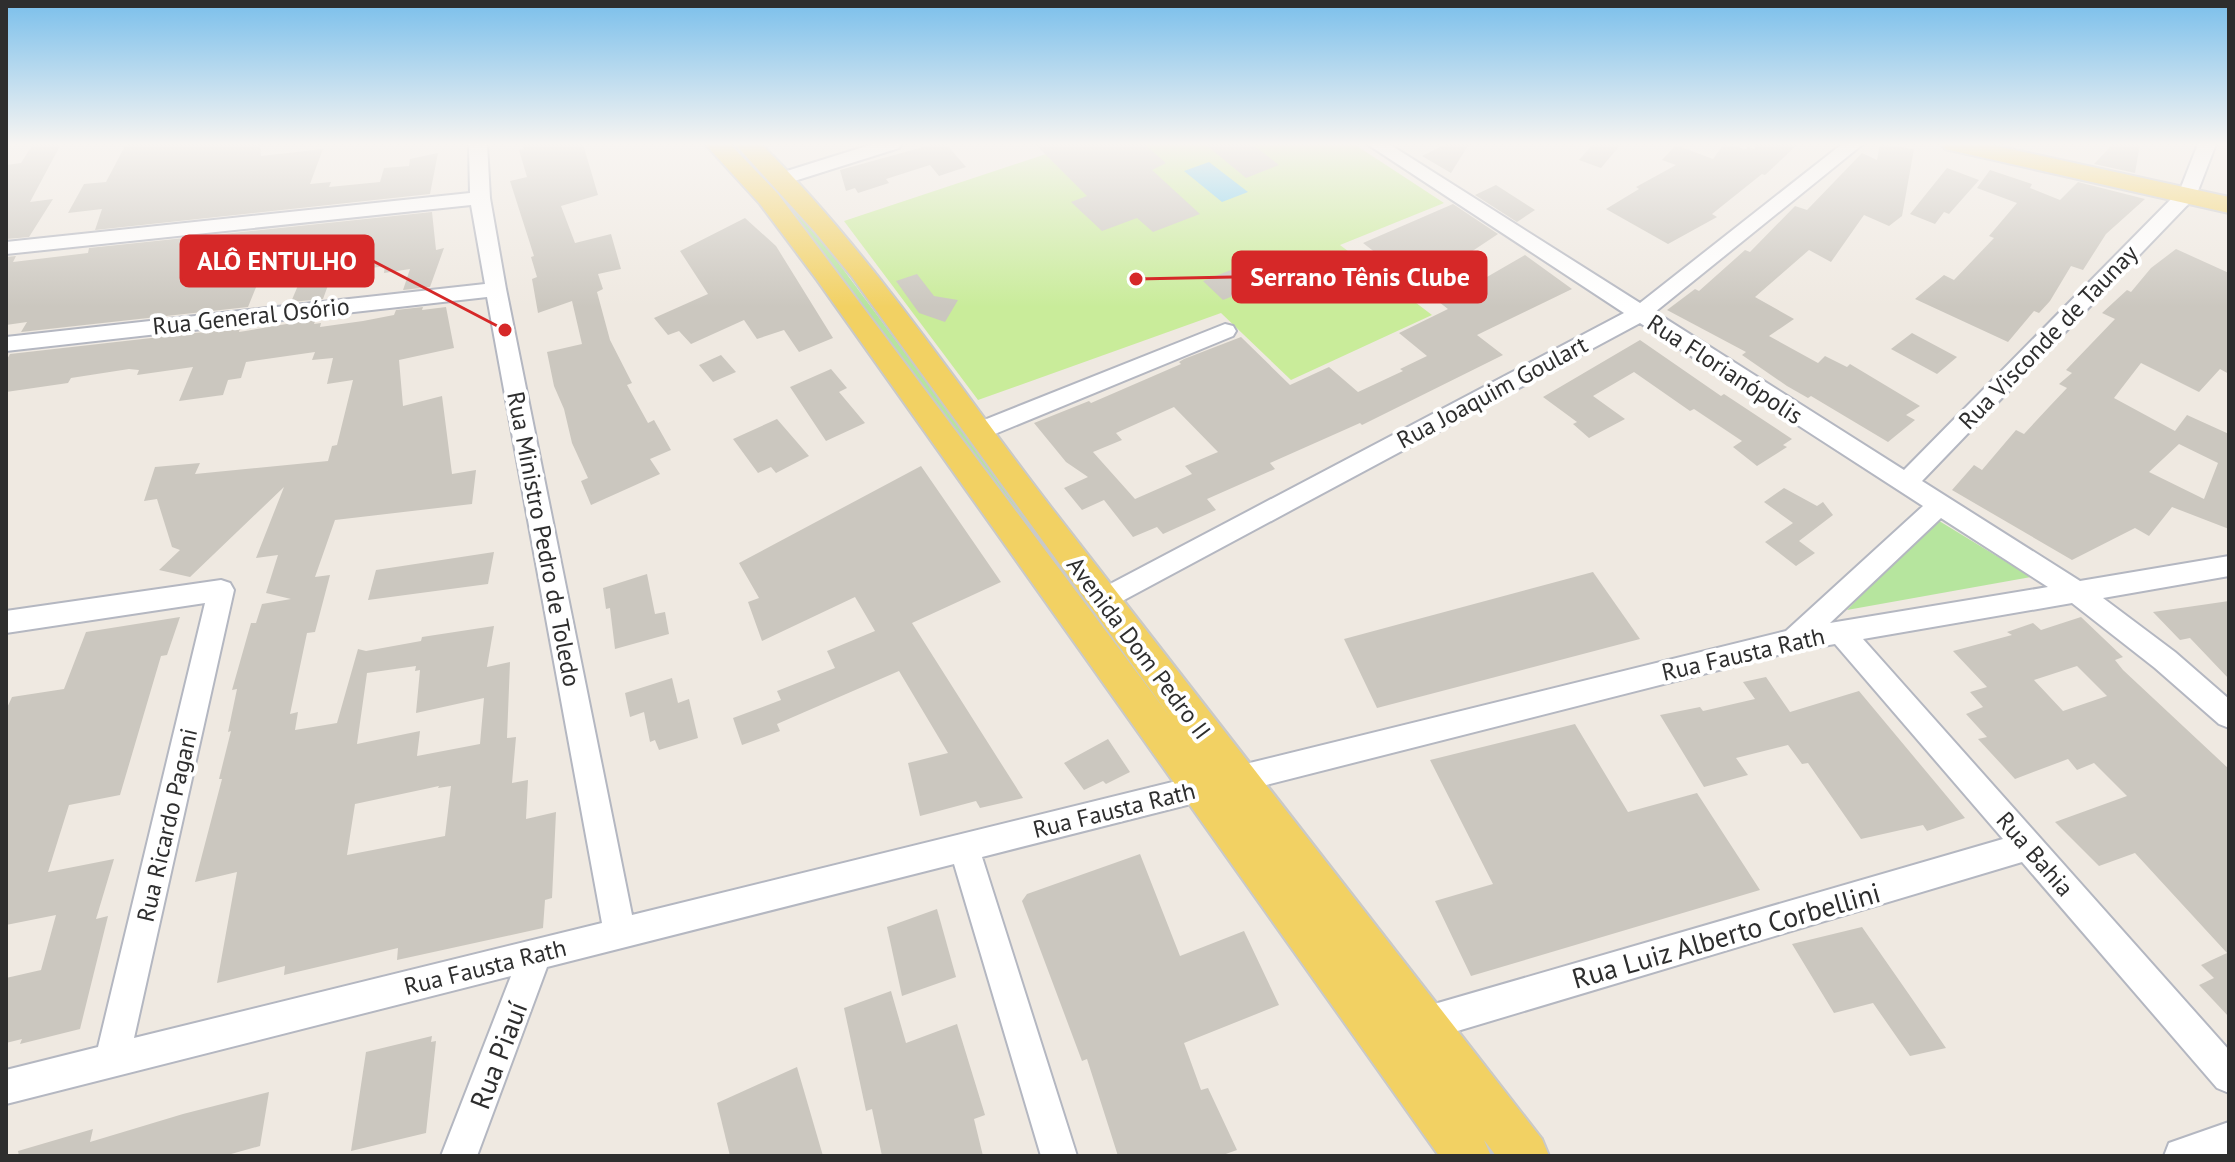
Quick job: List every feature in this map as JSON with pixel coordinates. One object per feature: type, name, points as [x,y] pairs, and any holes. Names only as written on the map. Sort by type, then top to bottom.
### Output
[{"type":"main road","name":"Avenida Dom Pedro II","points":[[767,198],[1220,783],[1424,1024],[1525,1156]]},
{"type":"main road","name":"Avenida Dom Pedro II","points":[[797,198],[881,300],[1102,600],[1467,1156]]},
{"type":"main road","points":[[2210,198],[2229,205]]},
{"type":"street","points":[[6,248],[478,198]]},
{"type":"street","name":"Rua Ministro Pedro de Toledo","points":[[480,198],[620,934]]},
{"type":"street","name":"Rua Florianópolis","points":[[1460,198],[2075,591],[2165,660],[2229,716]]},
{"type":"street","name":"Rua Joaquim Goulart","points":[[1102,600],[1639,314],[1785,198]]},
{"type":"street","name":"Rua Visconde de Taunay","points":[[1904,484],[2182,198]]},
{"type":"street","name":"Rua General Osório","points":[[6,344],[496,289]]},
{"type":"street","points":[[977,432],[1225,331]]},
{"type":"street","points":[[1794,640],[1938,506]]},
{"type":"street","name":"Rua Fausta Rath","points":[[6,1087],[1794,640],[2229,566]]},
{"type":"street","name":"Rua Ricardo Pagani","points":[[6,622],[221,590],[112,1061]]},
{"type":"street","name":"Rua Bahia","points":[[1841,632],[2229,1076]]},
{"type":"street","name":"Rua Luiz Alberto Corbellini","points":[[1424,1024],[2028,846]]},
{"type":"street","points":[[964,847],[1059,1156]]},
{"type":"street","name":"Rua Piauí","points":[[459,1156],[536,954]]},
{"type":"street","points":[[2182,1156],[2229,1140]]},
{"type":"green space","points":[[767,198],[788,198],[809,223],[1199,750],[1193,758]]},
{"type":"green space","points":[[913,198],[1437,198],[1444,203],[1340,245],[1432,315],[1291,380],[1221,313],[978,400],[844,221]]},
{"type":"green space","points":[[1936,519],[2031,577],[1847,610]]},
{"type":"building","points":[[6,198],[32,198],[30,202],[53,199],[29,237],[6,239]]},
{"type":"building","points":[[76,198],[391,198],[95,230],[102,209],[68,213]]},
{"type":"building","points":[[516,198],[587,198],[561,206],[575,243],[611,234],[621,269],[598,274],[603,289],[597,292],[610,340],[632,383],[627,385],[648,423],[654,420],[671,450],[650,459],[660,474],[591,505],[581,481],[588,478],[572,443],[547,352],[582,344],[572,301],[538,313],[532,279],[537,277],[531,257],[534,256]]},
{"type":"building","points":[[1081,198],[1183,198],[1200,214],[1153,232],[1137,218],[1102,231],[1071,202]]},
{"type":"building","points":[[1480,198],[1517,198],[1535,210],[1517,222]]},
{"type":"building","points":[[1624,198],[1732,198],[1712,214],[1717,217],[1668,244],[1606,209]]},
{"type":"building","points":[[1818,198],[1905,198],[1902,216],[1889,226],[1864,215],[1831,262],[1809,250],[1755,297],[1794,319],[1769,336],[1818,363],[1825,356],[1847,367],[1850,364],[1920,406],[1906,415],[1915,420],[1888,442],[1811,396],[1808,398],[1787,386],[1742,355],[1746,352],[1667,310],[1695,289],[1699,291],[1745,250],[1750,252],[1795,206],[1807,210]]},
{"type":"building","points":[[1923,198],[1963,198],[1949,214],[1944,212],[1935,224],[1910,214]]},
{"type":"building","points":[[2004,198],[2145,199],[2106,234],[2083,270],[2071,266],[2050,301],[2039,313],[2034,311],[2008,342],[1915,299],[1944,275],[1954,280],[1994,238],[1989,236],[2017,203]]},
{"type":"building","points":[[1453,204],[1498,234],[1465,256],[1480,281],[1525,255],[1572,289],[1477,335],[1503,355],[1362,425],[1360,423],[1270,463],[1275,469],[1207,499],[1216,510],[1163,534],[1157,527],[1133,537],[1104,500],[1082,510],[1064,488],[1088,477],[1066,462],[1034,423],[1089,401],[1091,403],[1181,364],[1179,362],[1184,359],[1241,337],[1290,385],[1329,367],[1358,392],[1427,356],[1399,333],[1448,309],[1363,243]],"holes":[[[1174,407],[1218,452],[1185,466],[1192,474],[1135,499],[1093,452],[1122,440],[1116,433]]]},
{"type":"building","points":[[432,212],[436,250],[444,248],[430,287],[403,290],[410,269],[384,273],[385,266],[331,277],[323,299],[291,302],[302,276],[259,280],[248,307],[21,332],[27,322],[6,325],[6,257],[16,256],[13,262],[88,253],[89,248]]},
{"type":"building","points":[[745,218],[776,246],[833,338],[799,352],[784,330],[757,339],[744,320],[691,344],[679,331],[668,335],[654,318],[708,294],[680,251]]},
{"type":"building","points":[[2176,249],[2229,273],[2229,374],[2220,369],[2199,392],[2141,363],[2114,398],[2175,431],[2187,415],[2229,434],[2229,529],[2172,507],[2149,536],[2135,528],[2072,560],[1952,490],[1974,465],[1982,470],[2016,430],[2024,434],[2067,388],[2059,384],[2072,373],[2066,370],[2115,319],[2102,313],[2127,290],[2131,292],[2151,268]],"holes":[[[2179,444],[2218,463],[2204,499],[2149,472]]]},
{"type":"building","points":[[1241,266],[1261,285],[1223,300],[1203,281]]},
{"type":"building","points":[[917,274],[934,296],[958,300],[945,322],[919,313],[896,281]]},
{"type":"building","points":[[446,307],[454,348],[399,360],[403,406],[442,396],[452,474],[476,470],[472,504],[335,520],[315,577],[330,575],[315,632],[307,633],[290,714],[298,712],[295,730],[337,723],[358,649],[366,651],[421,641],[422,637],[494,626],[487,667],[510,662],[507,738],[516,737],[512,783],[528,780],[526,819],[556,812],[552,898],[545,900],[543,928],[397,960],[398,948],[284,975],[285,966],[217,983],[237,872],[195,882],[222,779],[219,779],[237,689],[232,690],[251,623],[256,623],[262,604],[291,599],[266,593],[278,555],[256,558],[284,487],[190,577],[159,570],[180,550],[172,547],[157,499],[144,501],[155,467],[200,463],[195,474],[328,461],[332,446],[337,445],[353,380],[327,384],[333,358],[312,360],[315,352],[246,362],[241,378],[228,380],[223,395],[179,401],[193,367],[137,375],[139,370],[129,369],[71,378],[68,383],[6,392],[6,361],[10,354],[240,328],[239,332],[316,319],[314,324],[321,323],[320,327],[394,315],[396,310]],"holes":[[[416,666],[415,671],[420,670],[416,713],[484,698],[480,744],[417,756],[420,731],[357,744],[367,673]],[[451,786],[445,836],[347,855],[355,804]]]},
{"type":"building","points":[[1912,333],[1957,357],[1937,374],[1891,349]]},
{"type":"building","points":[[1640,340],[1721,396],[1724,394],[1792,439],[1783,445],[1787,447],[1757,466],[1733,447],[1742,441],[1694,409],[1690,411],[1634,372],[1593,396],[1625,419],[1589,438],[1573,424],[1577,422],[1543,397]]},
{"type":"building","points":[[721,355],[736,372],[713,382],[699,365]]},
{"type":"building","points":[[831,369],[847,388],[839,392],[865,423],[826,441],[790,387]]},
{"type":"building","points":[[777,419],[809,456],[776,473],[771,467],[758,473],[733,439]]},
{"type":"building","points":[[921,466],[1001,582],[912,623],[1023,798],[980,808],[976,801],[920,816],[908,763],[948,753],[899,671],[777,724],[780,731],[742,745],[733,718],[781,700],[777,691],[835,668],[827,651],[875,631],[855,597],[762,641],[748,602],[759,598],[739,563]]},
{"type":"building","points":[[1784,488],[1817,506],[1823,502],[1833,515],[1799,541],[1815,553],[1796,566],[1765,542],[1793,523],[1764,502]]},
{"type":"building","points":[[494,552],[488,584],[368,600],[376,570]]},
{"type":"building","points":[[1593,572],[1640,639],[1377,708],[1344,639]]},
{"type":"building","points":[[647,574],[655,614],[665,612],[669,634],[615,649],[610,608],[606,609],[603,588]]},
{"type":"building","points":[[2229,601],[2229,679],[2190,638],[2180,640],[2153,612]]},
{"type":"building","points":[[180,617],[167,655],[161,656],[120,795],[69,805],[48,872],[114,859],[96,919],[108,916],[80,1029],[20,1044],[22,1039],[6,1043],[6,978],[41,970],[56,915],[6,925],[6,710],[12,697],[64,689],[86,632]]},
{"type":"building","points":[[2081,617],[2123,657],[2115,660],[2123,670],[2229,769],[2229,1017],[2199,985],[2214,978],[2201,965],[2227,953],[2135,853],[2099,866],[2055,822],[2127,796],[2094,763],[2077,770],[2068,759],[2015,779],[1978,739],[1987,737],[1966,714],[1983,707],[1970,692],[1987,687],[1953,651],[2012,635],[2007,632],[2033,623],[2041,630]],"holes":[[[2077,666],[2107,696],[2063,711],[2034,680]]]},
{"type":"building","points":[[1766,677],[1790,712],[1859,691],[1965,818],[1927,831],[1923,825],[1861,839],[1808,763],[1802,764],[1788,745],[1736,758],[1748,775],[1704,787],[1660,715],[1700,707],[1703,711],[1755,699],[1743,682]]},
{"type":"building","points":[[672,678],[678,703],[689,699],[698,738],[659,750],[655,740],[650,742],[644,712],[630,717],[625,693]]},
{"type":"building","points":[[1575,724],[1628,812],[1697,793],[1760,890],[1471,976],[1435,901],[1493,884],[1430,760]]},
{"type":"building","points":[[1108,739],[1130,772],[1106,784],[1103,781],[1084,790],[1064,763]]},
{"type":"building","points":[[1140,854],[1180,956],[1244,931],[1279,1005],[1184,1043],[1201,1090],[1208,1088],[1237,1150],[1220,1156],[1118,1156],[1087,1059],[1082,1061],[1022,901],[1027,894]]},
{"type":"building","points":[[937,909],[956,977],[902,996],[887,927]]},
{"type":"building","points":[[1862,927],[1946,1048],[1910,1056],[1873,1003],[1834,1013],[1792,944]]},
{"type":"building","points":[[891,991],[906,1043],[957,1024],[985,1115],[974,1119],[983,1156],[882,1156],[872,1109],[866,1111],[844,1008]]},
{"type":"building","points":[[432,1036],[431,1042],[436,1041],[426,1133],[351,1151],[366,1052]]},
{"type":"building","points":[[797,1067],[823,1156],[730,1156],[717,1103]]},
{"type":"building","points":[[269,1092],[260,1146],[224,1156],[19,1156],[18,1151],[93,1129],[90,1142]]},
{"type":"place","name":"Serrano Tênis Clube","points":[[1136,279]]},
{"type":"place","name":"ALÔ ENTULHO","points":[[505,330]]}]
